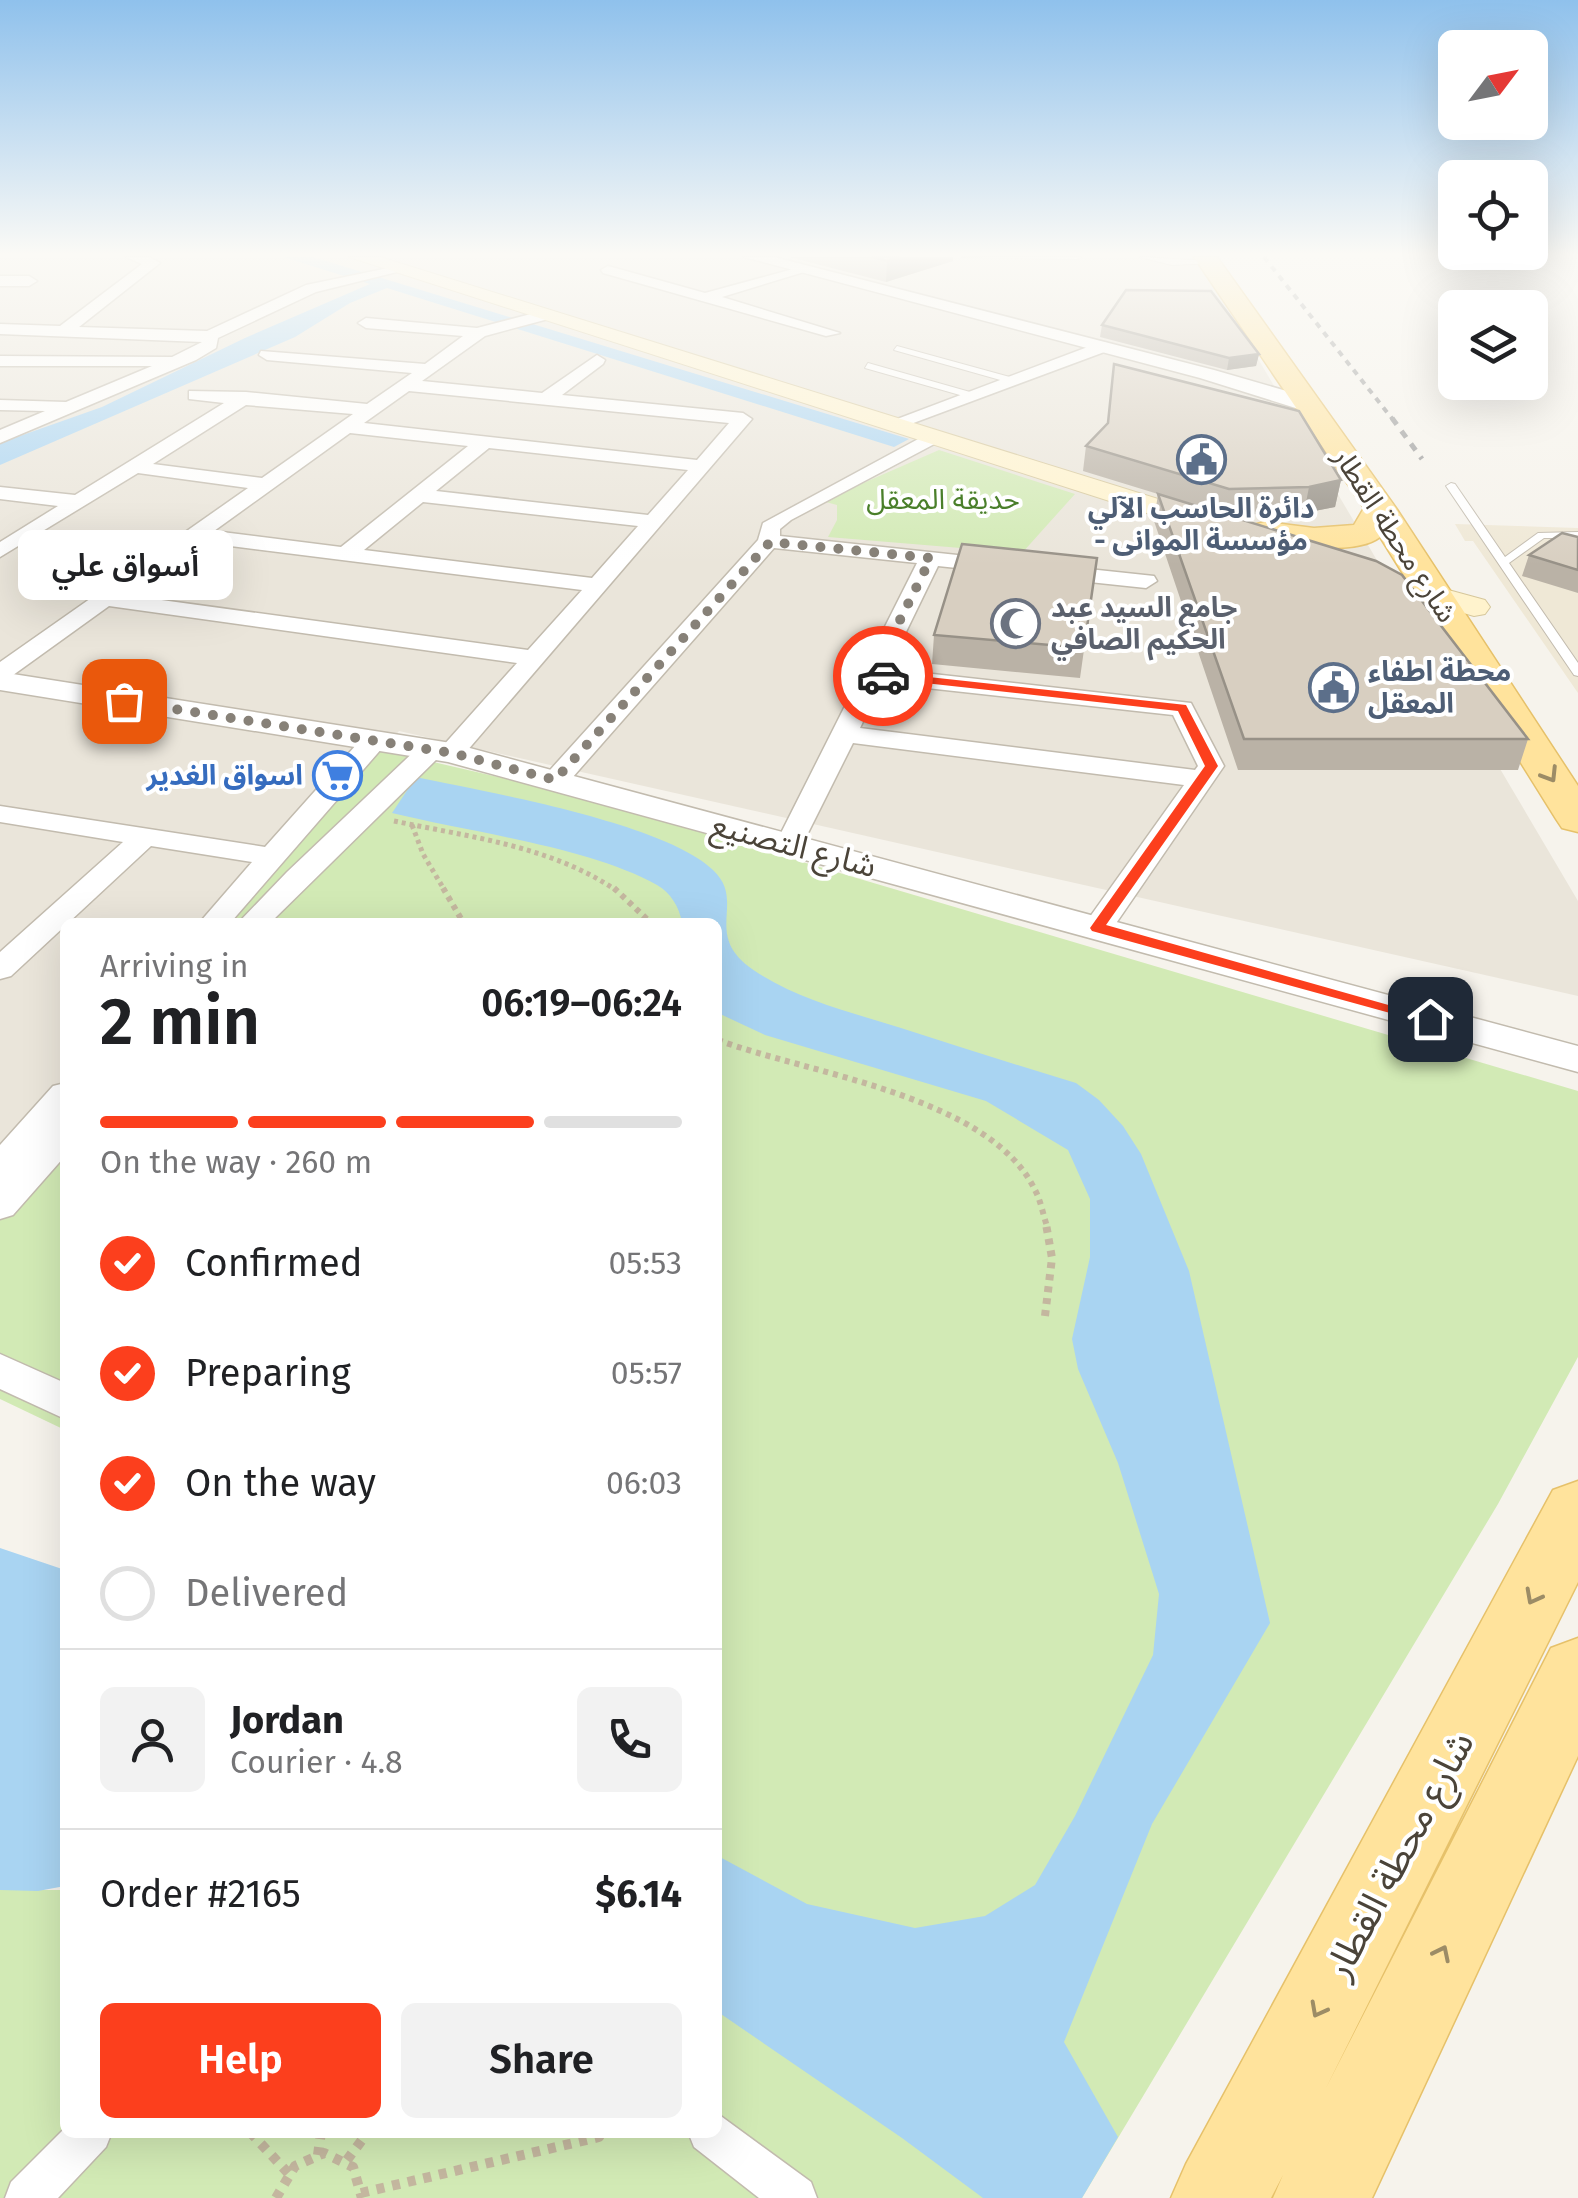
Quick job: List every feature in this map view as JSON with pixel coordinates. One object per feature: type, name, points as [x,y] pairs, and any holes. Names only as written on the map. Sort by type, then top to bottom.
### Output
[{"type":"main road","points":[[678,360],[1447,592]]},
{"type":"main road","name":"شارع محطة القطار","points":[[1279,360],[1380,508],[1447,592]]},
{"type":"main road","name":"شارع محطة القطار","points":[[1284,360],[1532,709],[1578,819]]},
{"type":"main road","points":[[1219,526],[1314,538],[1366,534],[1380,508]]},
{"type":"main road","points":[[1265,532],[1364,567]]},
{"type":"main road","name":"شارع محطة القطار","points":[[1220,2198],[1578,1511]]},
{"type":"main road","points":[[1322,2198],[1578,1673]]},
{"type":"street","points":[[0,437],[181,360]]},
{"type":"street","points":[[320,360],[428,369]]},
{"type":"street","points":[[4,683],[104,599],[442,360]]},
{"type":"street","points":[[546,399],[597,360]]},
{"type":"street","points":[[894,424],[1069,360]]},
{"type":"street","points":[[1150,360],[1310,405]]},
{"type":"street","points":[[0,361],[177,362]]},
{"type":"street","points":[[11,378],[42,361]]},
{"type":"street","points":[[1206,374],[1262,376],[1281,372],[1283,366]]},
{"type":"street","points":[[258,918],[304,869],[441,752],[535,658],[743,419],[406,385]]},
{"type":"street","points":[[195,394],[370,410]]},
{"type":"street","points":[[0,551],[246,398]]},
{"type":"street","points":[[0,405],[76,406]]},
{"type":"street","points":[[346,427],[702,466]]},
{"type":"street","points":[[555,780],[770,542],[770,527],[933,437]]},
{"type":"street","points":[[345,554],[485,442]]},
{"type":"street","points":[[134,467],[266,484]]},
{"type":"street","points":[[0,492],[78,502]]},
{"type":"street","points":[[418,495],[653,522]]},
{"type":"street","points":[[194,535],[598,585]]},
{"type":"street","points":[[770,542],[1146,581]]},
{"type":"street","points":[[790,844],[931,558]]},
{"type":"street","points":[[104,599],[535,658]]},
{"type":"street","points":[[873,674],[1182,708],[1212,766],[1097,928]]},
{"type":"street","name":"شارع التصنيع","points":[[4,683],[441,752],[1578,1059]]},
{"type":"street","points":[[844,734],[1202,778]]},
{"type":"street","points":[[220,918],[374,741]]},
{"type":"street","points":[[0,814],[272,858]]},
{"type":"street","points":[[0,970],[145,838]]},
{"type":"street","points":[[0,1168],[60,1100]]},
{"type":"street","points":[[0,1206],[60,1139]]},
{"type":"street","points":[[0,1370],[60,1400]]},
{"type":"street","points":[[28,2198],[85,2138]]},
{"type":"street","points":[[717,2138],[795,2198]]},
{"type":"lane","points":[[939,360],[1014,381]]},
{"type":"lane","points":[[868,366],[974,396]]},
{"type":"lane","points":[[1452,486],[1578,672]]},
{"type":"lane","points":[[1504,562],[1542,535],[1578,535]]},
{"type":"path","points":[[368,814],[537,855],[592,874],[622,892],[646,918]]},
{"type":"path","points":[[412,825],[422,854],[461,918]]},
{"type":"path","points":[[722,1042],[774,1062],[898,1094],[945,1111],[1011,1154],[1031,1180],[1046,1212],[1052,1245],[1045,1316]]},
{"type":"path","points":[[256,2138],[289,2174]]},
{"type":"path","points":[[318,2155],[320,2138]]},
{"type":"path","points":[[347,2160],[364,2138]]},
{"type":"path","points":[[276,2198],[295,2166],[324,2153],[347,2160],[358,2173],[362,2195],[595,2138]]},
{"type":"shaded area","points":[[0,360],[1259,360],[1578,901],[1578,996],[399,731],[248,918],[60,918],[60,1153],[0,1227]]},
{"type":"shaded area","points":[[1455,524],[1578,528],[1578,693],[1473,541],[1465,541]]},
{"type":"green space","name":"حديقة المعقل","points":[[939,450],[1075,494],[1022,553],[828,537],[837,520],[837,505],[822,501]]},
{"type":"green space","points":[[377,749],[572,794],[1578,1091],[1578,1357],[1498,1504],[1082,2198],[0,2198],[0,1890],[60,1890],[60,2138],[722,2138],[722,918],[229,918]]},
{"type":"green space","points":[[60,1119],[60,1428],[0,1399],[0,1188]]},
{"type":"water","points":[[200,360],[243,360],[0,465],[0,443],[102,407]]},
{"type":"water","points":[[615,360],[649,360],[909,439],[894,447]]},
{"type":"water","points":[[416,777],[573,812],[656,838],[689,853],[713,870],[722,882],[730,943],[737,956],[752,969],[824,1004],[1076,1083],[1123,1126],[1141,1154],[1189,1271],[1270,1623],[1152,1824],[1064,2042],[1118,2137],[1082,2198],[983,2198],[722,2015],[722,1858],[807,1904],[915,1928],[985,1916],[1035,1885],[1075,1816],[1153,1655],[1159,1594],[1118,1463],[1078,1369],[1072,1339],[1090,1257],[1090,1199],[1068,1150],[986,1101],[765,1035],[722,1015],[722,918],[681,918],[674,901],[662,888],[630,872],[528,842],[392,813]]},
{"type":"water","points":[[0,1548],[60,1568],[60,1887],[0,1890]]},
{"type":"building","name":"دائرة الحاسب الآلي - مؤسسة الموانى","points":[[1114,364],[1299,411],[1341,480],[1309,487],[1229,489],[1086,446],[1108,423]]},
{"type":"building","name":"محطة اطفاء المعقل","points":[[1158,494],[1376,561],[1402,575],[1528,739],[1244,739]]},
{"type":"building","points":[[1562,533],[1578,537],[1578,570],[1529,555]]},
{"type":"building","name":"جامع السيد عبد الحكيم الصافي","points":[[962,544],[1097,558],[1084,648],[934,635]]},
{"type":"railway","points":[[1345,360],[1394,421]]},
{"type":"railway","points":[[1392,418],[1422,459]]},
{"type":"way so far","points":[[124,701],[452,753],[555,780],[770,542],[931,558],[873,674],[883,676]]},
{"type":"place","name":"دائرة الحاسب الآلي - مؤسسة الموانى","points":[[1201,460]]},
{"type":"place","name":"جامع السيد عبد الحكيم الصافي","points":[[1016,623]]},
{"type":"place","name":"محطة اطفاء المعقل","points":[[1333,687]]},
{"type":"place","name":"أسواق علي","points":[[124,701]]},
{"type":"place","name":"اسواق الغدير","points":[[338,775]]},
{"type":"route","points":[[883,676],[1182,708],[1212,766],[1097,928],[1430,1019]]}]
